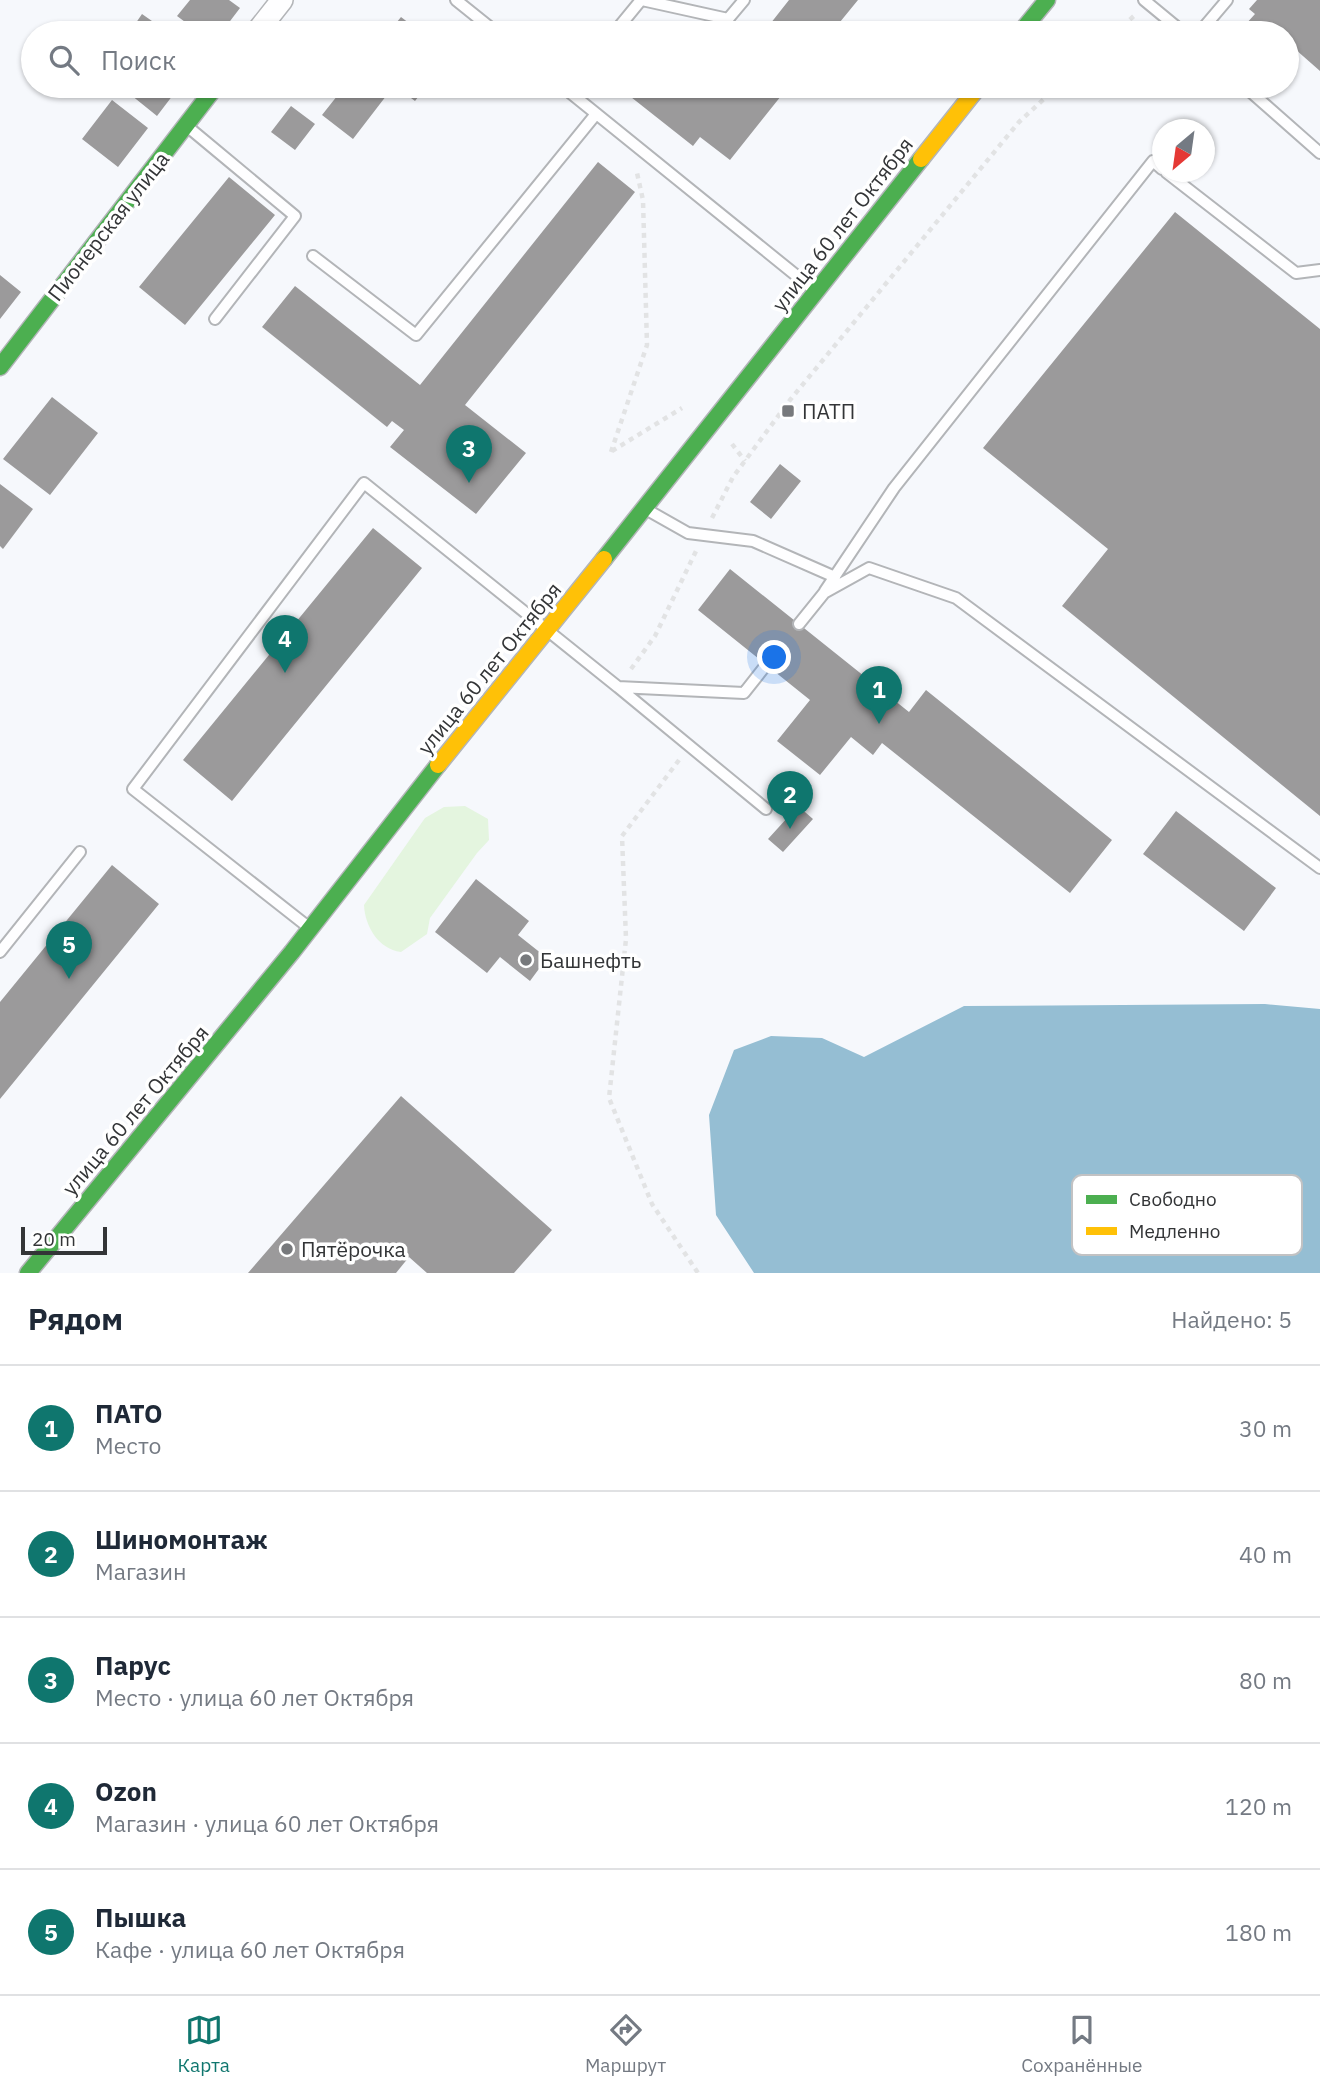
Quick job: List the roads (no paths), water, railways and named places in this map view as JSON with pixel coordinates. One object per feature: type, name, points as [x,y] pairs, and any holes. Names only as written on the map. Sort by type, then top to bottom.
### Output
[{"type":"main road","points":[[1030,21],[1047,0]]},
{"type":"main road","name":"Пионерская улица","points":[[0,366],[207,98]]},
{"type":"main road","name":"улица 60 лет Октября","points":[[28,1273],[310,929],[448,751],[969,98]]},
{"type":"street","points":[[265,21],[282,0]]},
{"type":"lane","points":[[456,0],[482,21]]},
{"type":"lane","points":[[624,21],[642,0],[729,19],[744,0]]},
{"type":"lane","points":[[1144,0],[1169,21]]},
{"type":"lane","points":[[1209,21],[1227,0]]},
{"type":"lane","points":[[578,98],[815,291]]},
{"type":"lane","points":[[1258,98],[1320,153]]},
{"type":"lane","points":[[313,256],[416,335],[596,114]]},
{"type":"lane","points":[[186,125],[295,215],[215,319]]},
{"type":"lane","points":[[799,624],[824,593],[894,488],[1152,162]]},
{"type":"lane","points":[[1179,182],[1296,273],[1320,270]]},
{"type":"lane","points":[[310,929],[133,789],[364,483],[548,629],[766,809]]},
{"type":"lane","points":[[643,508],[688,533],[753,541],[835,577]]},
{"type":"lane","points":[[824,593],[869,568],[956,598],[1320,868]]},
{"type":"lane","points":[[618,687],[744,693],[766,665]]},
{"type":"lane","points":[[0,952],[80,852]]},
{"type":"water","points":[[1265,1004],[1320,1009],[1320,1273],[754,1273],[716,1215],[709,1115],[734,1050],[771,1036],[822,1038],[864,1057],[964,1006]]},
{"type":"place","name":"ПАТП","points":[[788,411]]},
{"type":"place","name":"Парус","points":[[469,483]]},
{"type":"place","name":"Ozon","points":[[285,673]]},
{"type":"place","name":"ПАТО","points":[[879,724]]},
{"type":"place","name":"Шиномонтаж","points":[[790,829]]},
{"type":"place","name":"Башнефть","points":[[526,960]]},
{"type":"place","name":"Пышка","points":[[69,979]]},
{"type":"place","name":"Пятёрочка","points":[[287,1249]]}]
